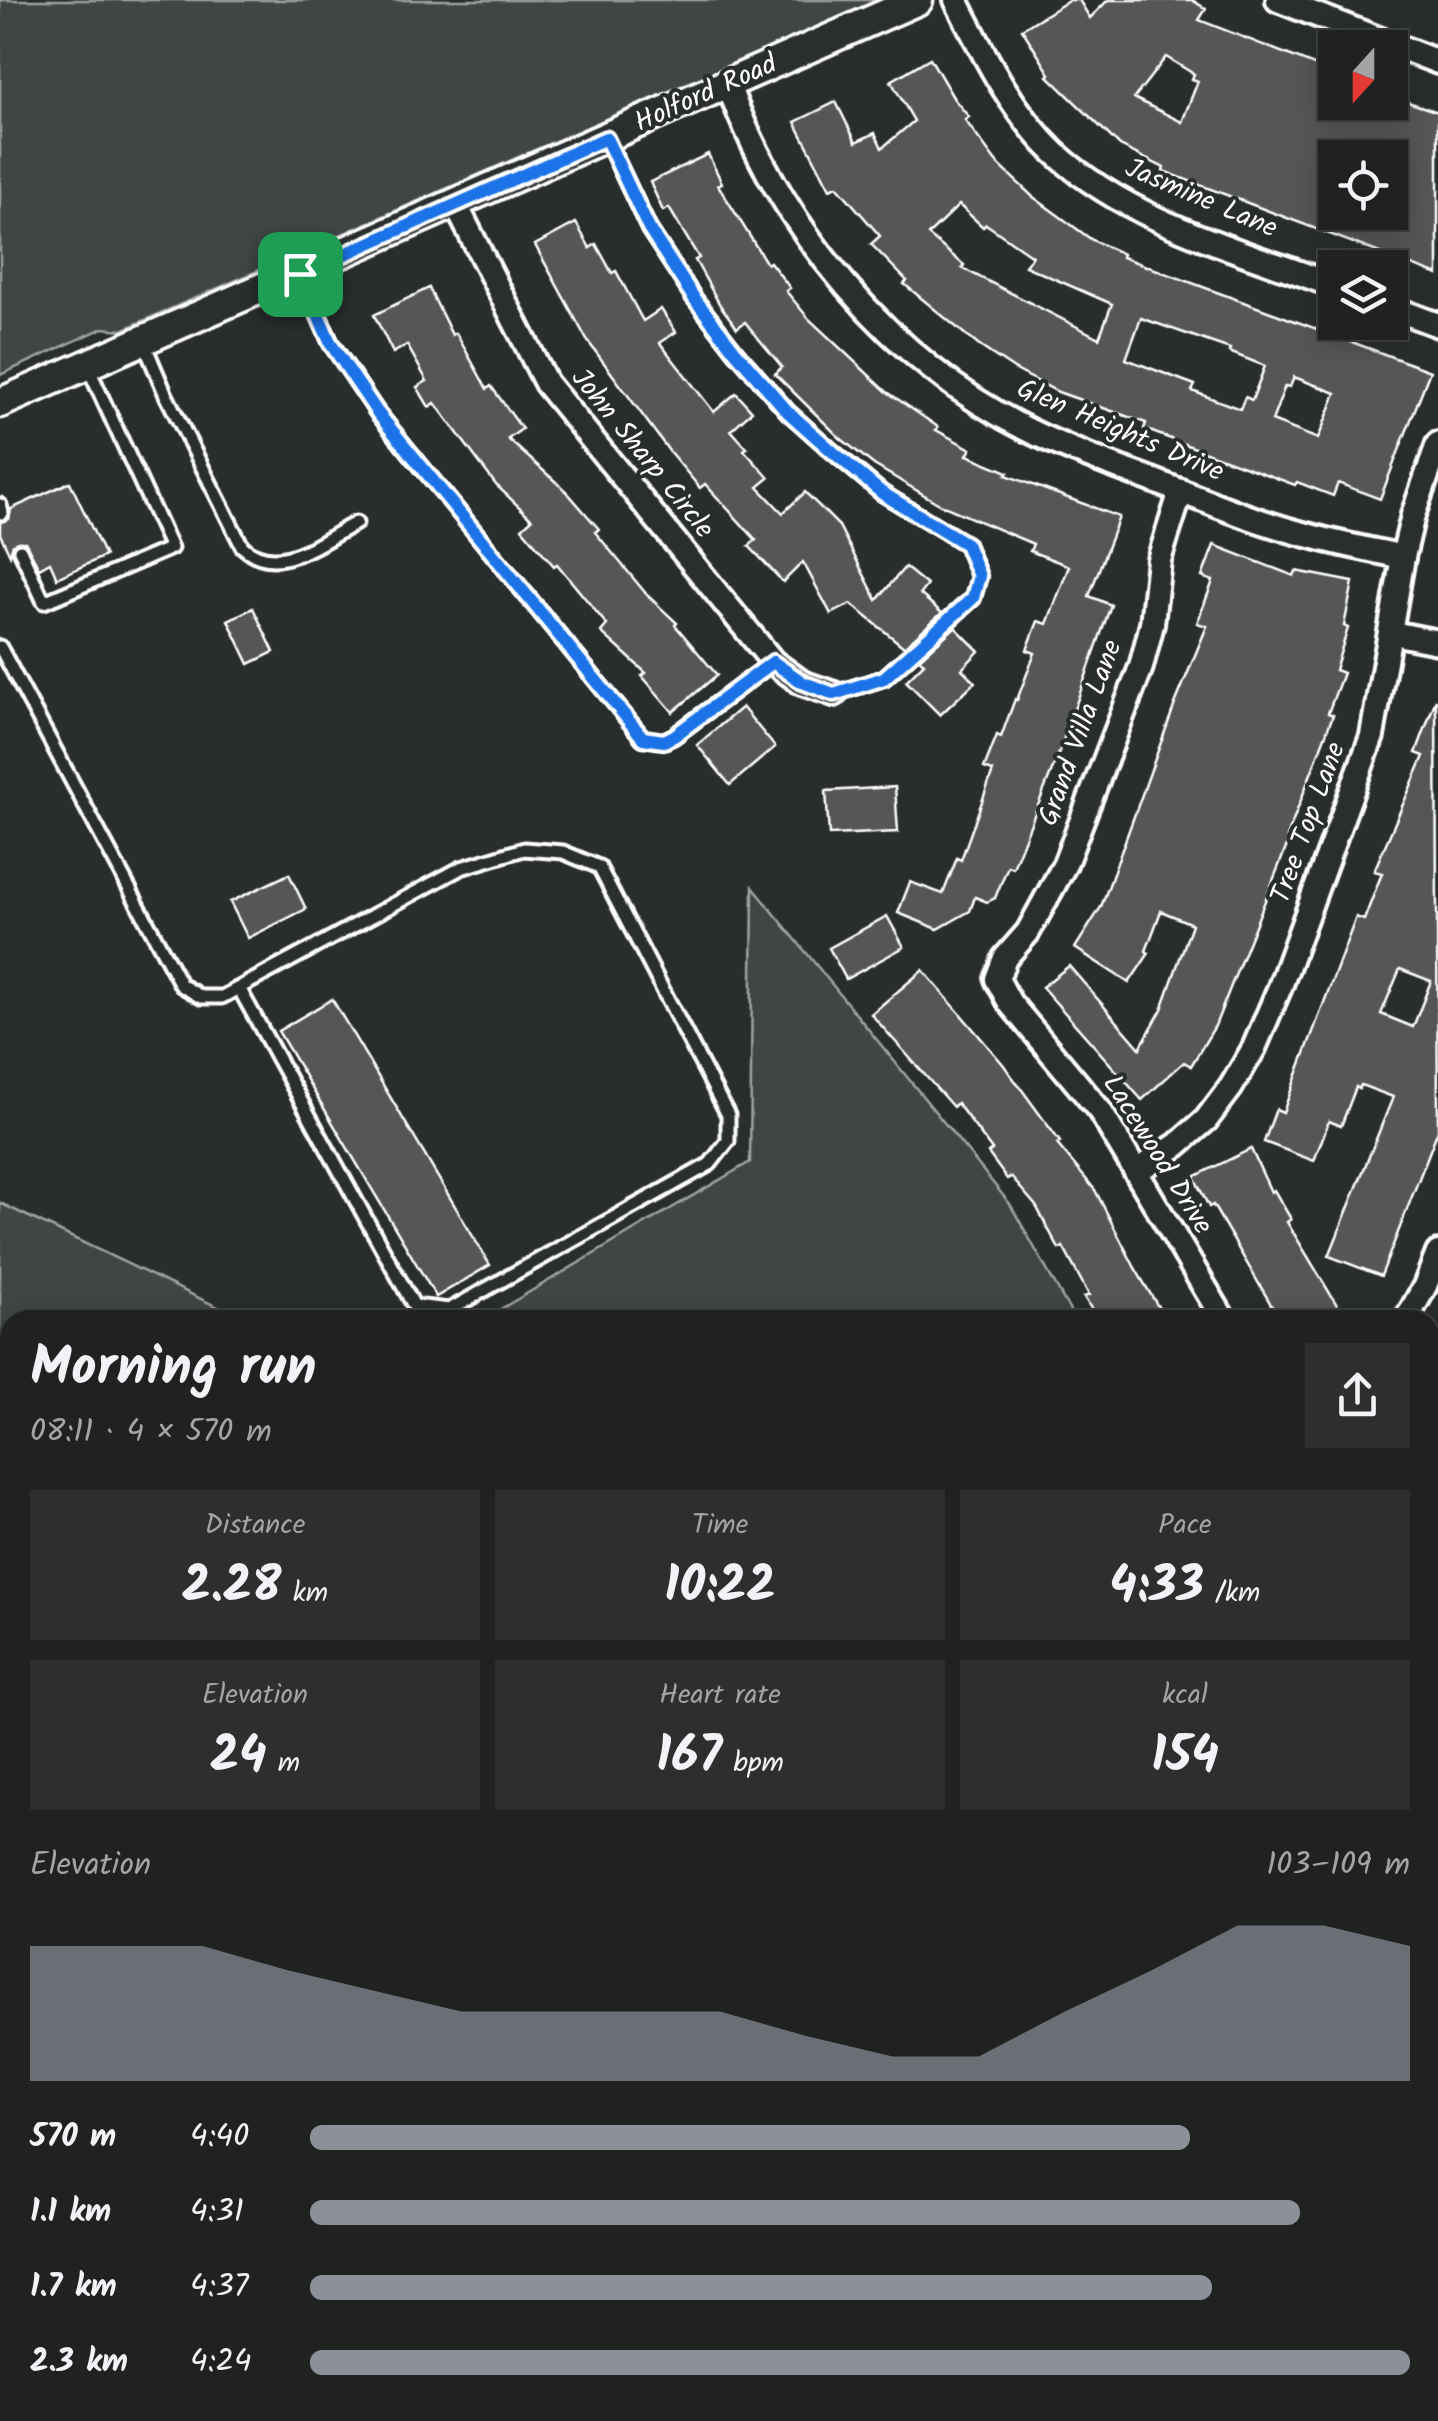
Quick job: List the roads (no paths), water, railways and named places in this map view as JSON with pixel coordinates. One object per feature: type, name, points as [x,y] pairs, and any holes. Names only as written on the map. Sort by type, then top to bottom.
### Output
[{"type":"street","name":"Holford Road","points":[[0,403],[918,0]]},
{"type":"street","name":"Jasmine Lane","points":[[956,0],[1015,106],[1054,152],[1106,192],[1162,221],[1318,280]]},
{"type":"street","points":[[1278,0],[1438,62]]},
{"type":"street","name":"Glen Heights Drive","points":[[728,85],[766,171],[806,236],[850,290],[896,337],[946,378],[1028,430],[1181,492],[1305,535],[1403,558]]},
{"type":"street","name":"John Sharp Circle","points":[[456,205],[546,383],[773,662],[802,682],[834,694]]},
{"type":"street","points":[[1408,313],[1438,324]]},
{"type":"street","name":"Tree Top Lane","points":[[1137,1171],[1177,1146],[1206,1120],[1232,1087],[1254,1048],[1297,945],[1372,736],[1403,558],[1413,515],[1438,444]]},
{"type":"street","name":"Grand Villa Lane","points":[[998,978],[1005,958],[1028,932],[1065,864],[1141,666],[1152,624],[1159,560],[1181,492]]},
{"type":"street","points":[[1392,633],[1438,642]]},
{"type":"street","name":"Lacewood Drive","points":[[998,978],[1010,1004],[1100,1111],[1218,1310]]},
{"type":"street","points":[[1411,1310],[1438,1253]]},
{"type":"lane","points":[[606,138],[649,229],[694,298],[788,412],[882,493],[966,544],[979,576],[973,598],[884,678],[834,694]]},
{"type":"lane","points":[[300,274],[331,344],[377,412],[643,738],[664,741],[674,736],[773,662]]},
{"type":"lane","points":[[143,341],[242,546],[249,552],[281,562],[356,522]]},
{"type":"lane","points":[[20,550],[44,602],[170,548],[86,364]]},
{"type":"lane","points":[[0,647],[181,985],[201,997],[222,996],[461,868],[524,850],[563,852],[599,867],[728,1115],[728,1141],[710,1164],[449,1310],[414,1306],[239,988]]}]
